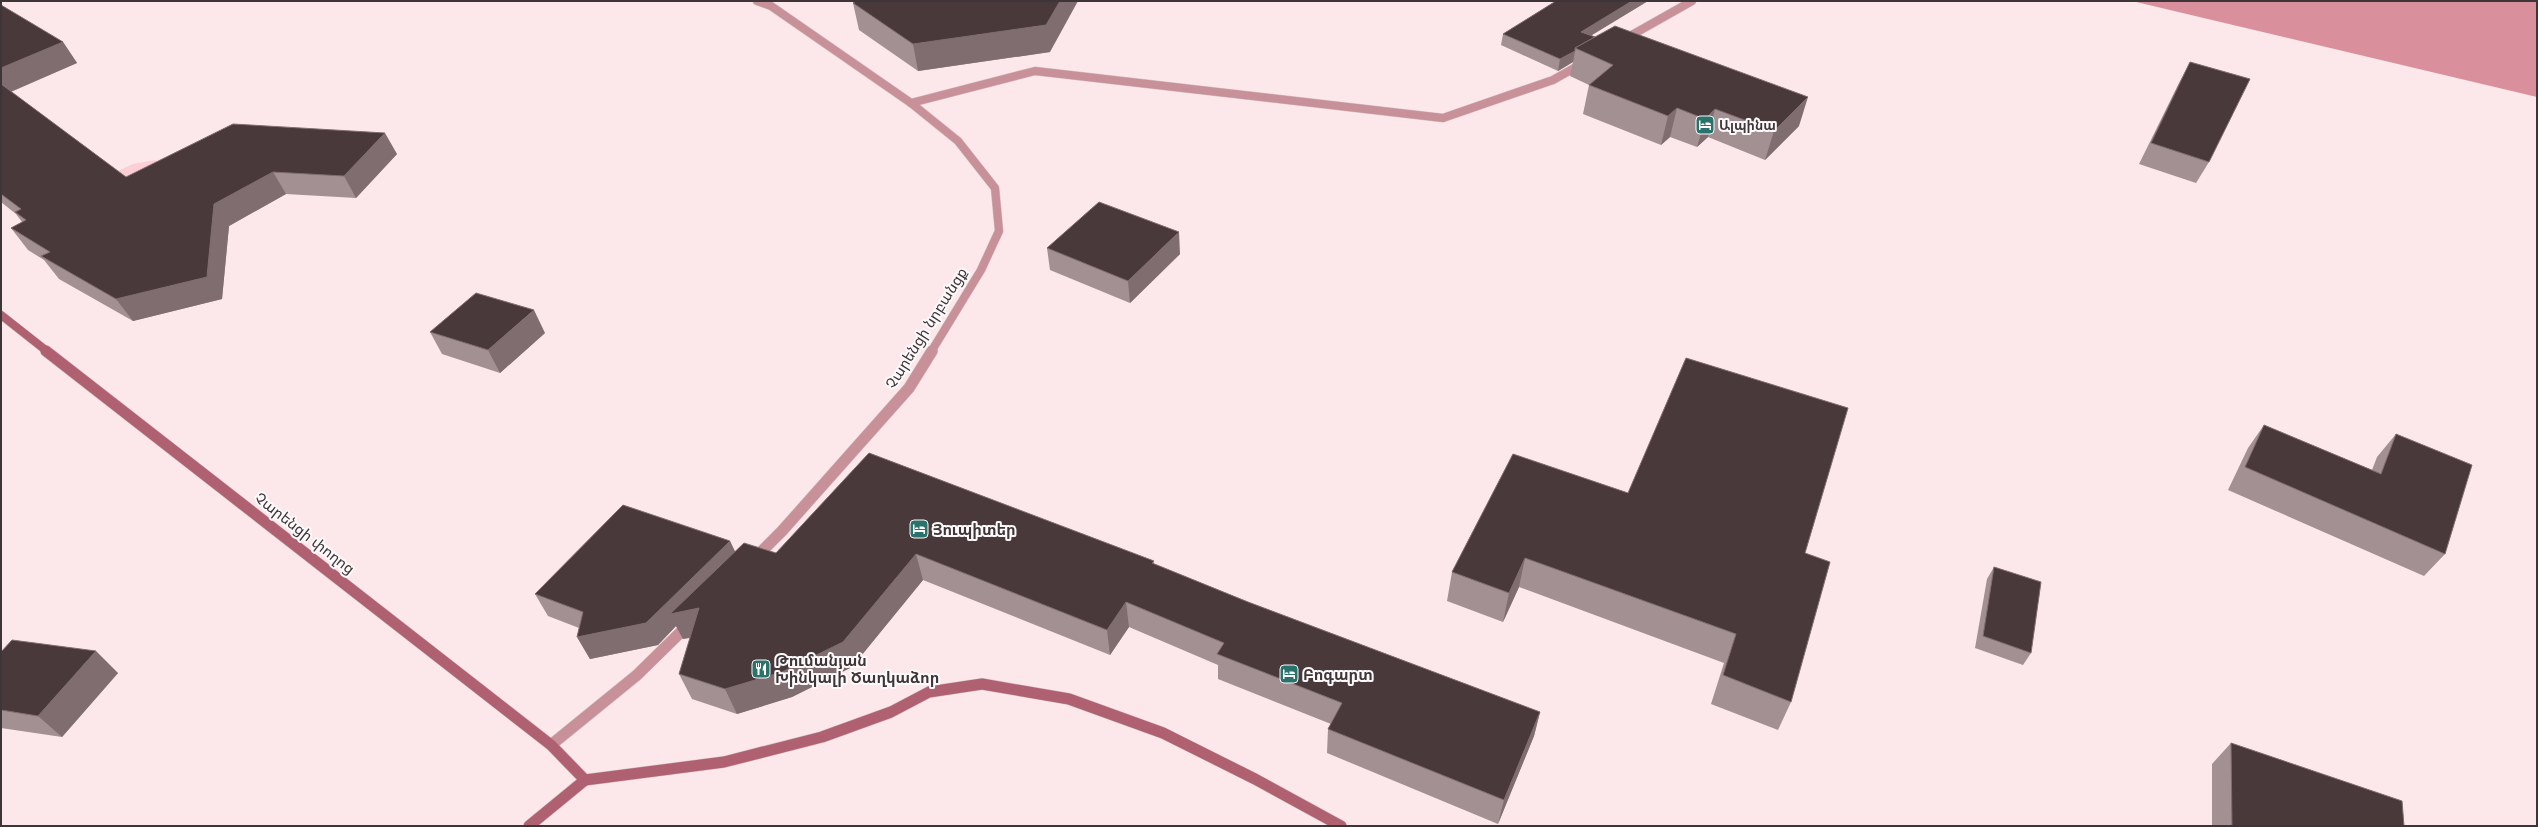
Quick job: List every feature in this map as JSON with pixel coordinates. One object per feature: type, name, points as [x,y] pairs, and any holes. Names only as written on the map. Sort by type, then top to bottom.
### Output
[{"type":"main road","name":"Չարենցի փողոց","points":[[1,315],[551,745],[585,780]]},
{"type":"main road","points":[[528,826],[585,780],[724,762],[822,737],[891,712],[929,692],[982,684],[1069,699],[1163,733],[1255,779],[1341,826]]},
{"type":"street","name":"Չարենցի նրբանցք","points":[[749,564],[782,531],[909,388],[981,270],[999,231],[995,188],[958,141],[911,103],[771,6],[757,1]]},
{"type":"street","points":[[1616,44],[1692,1]]},
{"type":"street","points":[[911,103],[1035,70],[1442,118],[1553,80],[1588,60]]},
{"type":"street","points":[[551,745],[636,675],[698,614]]},
{"type":"shaded area","points":[[2132,1],[2537,1],[2537,97]]},
{"type":"shaded area","points":[[155,160],[165,169],[53,201],[133,164]]},
{"type":"building","points":[[856,1],[1060,1],[1046,25],[913,44],[853,3]]},
{"type":"building","points":[[1556,1],[1632,1],[1581,32],[1595,37],[1575,48],[1575,51],[1560,59],[1503,34]]},
{"type":"building","points":[[1,5],[63,42],[1,68]]},
{"type":"building","points":[[1615,26],[1808,97],[1774,131],[1715,109],[1705,119],[1677,108],[1668,116],[1589,85],[1613,65],[1575,48]]},
{"type":"building","points":[[2190,62],[2250,79],[2209,162],[2151,143]]},
{"type":"building","points":[[1,84],[126,177],[233,124],[385,133],[344,176],[273,172],[214,204],[207,277],[116,299],[41,256],[50,252],[11,228],[26,220],[15,212],[21,209],[1,194]]},
{"type":"building","points":[[1099,202],[1179,232],[1128,281],[1047,248]]},
{"type":"building","points":[[476,293],[534,310],[488,350],[430,332]]},
{"type":"building","points":[[1686,358],[1848,408],[1805,553],[1830,562],[1791,702],[1723,675],[1736,634],[1525,558],[1509,593],[1452,572],[1513,454],[1628,493]]},
{"type":"building","points":[[2264,425],[2381,474],[2396,434],[2472,465],[2445,554],[2245,467]]},
{"type":"building","points":[[869,453],[1154,561],[1152,563],[1248,602],[1540,712],[1504,800],[1328,729],[1342,703],[1217,654],[1224,643],[1126,602],[1107,630],[916,554],[843,642],[782,672],[725,689],[679,674],[699,608],[670,614],[744,543],[776,553]]},
{"type":"building","points":[[623,505],[730,541],[646,623],[577,637],[583,612],[535,594]]},
{"type":"building","points":[[1994,567],[2041,582],[2031,653],[1983,636]]},
{"type":"building","points":[[12,640],[96,651],[38,716],[1,710],[1,652]]},
{"type":"building","points":[[2231,743],[2402,801],[2404,826],[2232,826]]},
{"type":"place","name":"Ալպինա","points":[[1705,125]]},
{"type":"place","name":"Յուպիտեր","points":[[919,529]]},
{"type":"place","name":"Թումանյան Խինկալի Ծաղկաձոր","points":[[761,669]]},
{"type":"place","name":"Բոգարտ","points":[[1289,674]]}]
